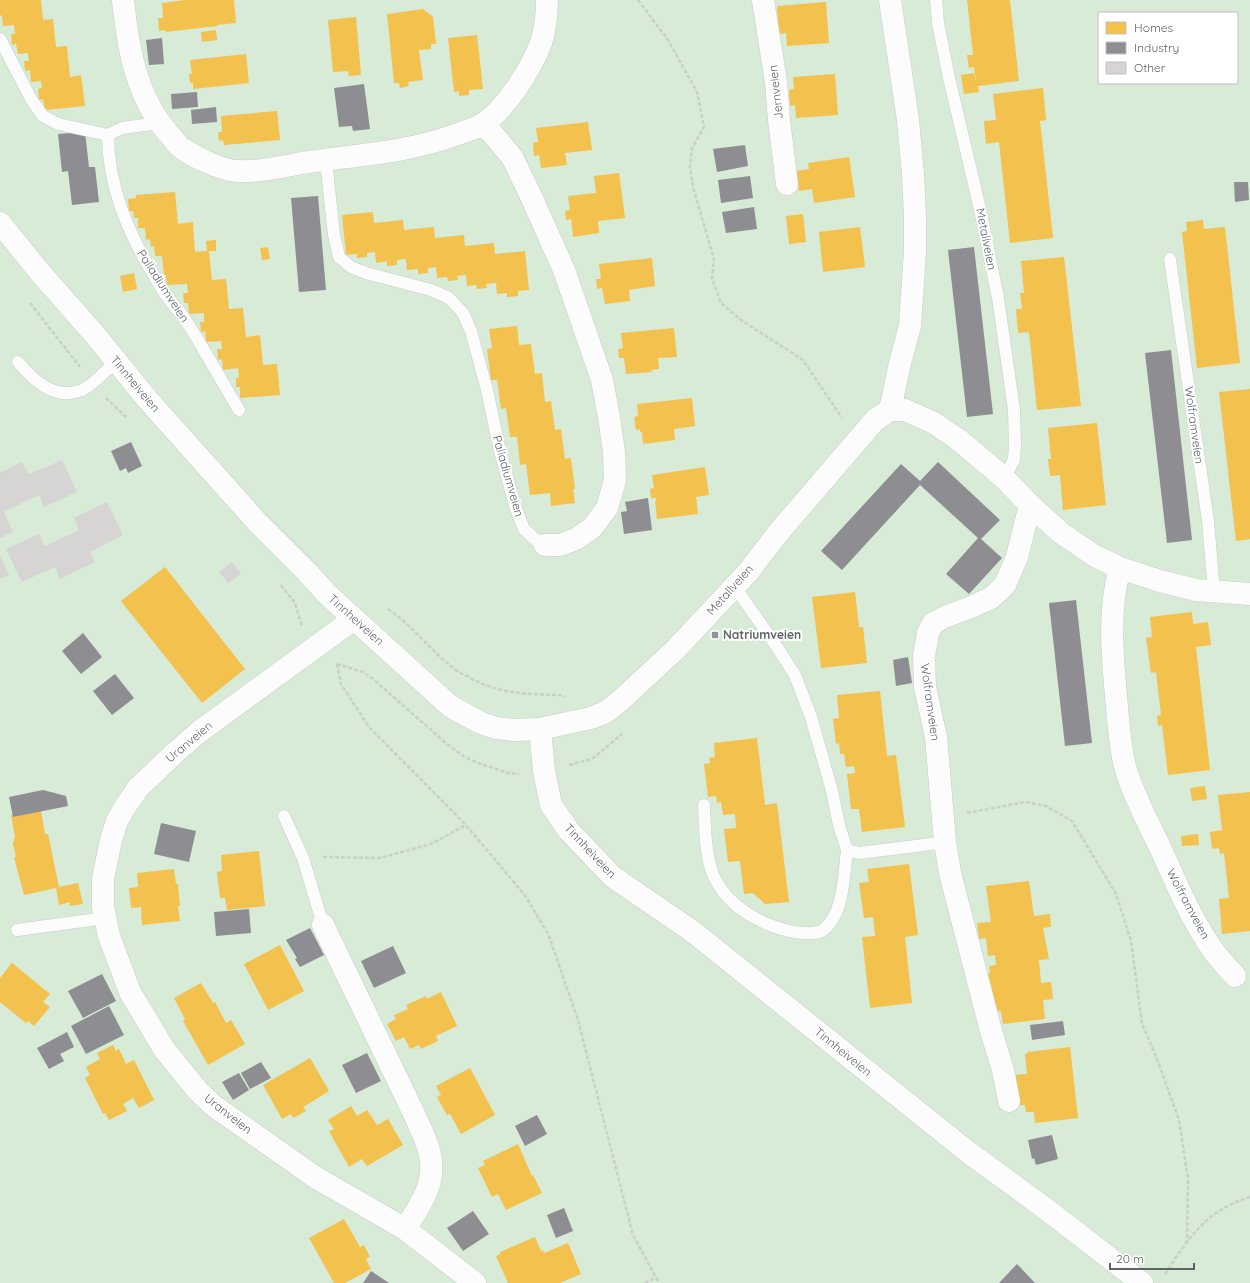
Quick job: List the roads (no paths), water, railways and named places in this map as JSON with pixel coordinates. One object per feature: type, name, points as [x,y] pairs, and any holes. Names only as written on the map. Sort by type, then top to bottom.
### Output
[{"type":"street","points":[[123,0],[126,35],[133,65],[143,92],[160,123],[181,149],[205,162],[236,171],[273,169],[381,154],[416,147],[481,125],[503,106],[526,74],[541,42],[547,10],[547,0]]},
{"type":"street","name":"Jernveien","points":[[763,0],[776,82],[787,184]]},
{"type":"street","points":[[890,0],[908,120],[915,217],[915,251],[910,326],[890,410],[905,410],[934,423],[959,440],[1004,478],[1030,505],[1061,533],[1095,556],[1120,568],[1160,582],[1196,590],[1250,594]]},
{"type":"street","name":"Palladiumveien","points":[[481,125],[491,132],[512,157],[564,270],[602,380],[610,417],[614,452],[615,480],[607,508],[592,528],[576,539],[560,545],[545,545]]},
{"type":"street","name":"Tinnheiveien","points":[[0,223],[94,334],[115,362],[257,522],[329,596],[450,706],[480,723],[496,728],[514,730],[540,729],[544,771],[551,805],[569,831],[613,877],[692,931],[968,1152],[1151,1282]]},
{"type":"street","name":"Metallveien","points":[[540,729],[591,718],[606,712],[621,700],[676,649],[749,571],[784,527],[875,420],[890,410]]},
{"type":"street","name":"Wolframveien","points":[[1009,1101],[1003,1070],[991,1031],[950,873],[944,842],[936,737],[925,687],[924,656],[928,633],[933,623],[991,598],[1005,585],[1017,557],[1030,505]]},
{"type":"street","name":"Wolframveien","points":[[1120,568],[1116,582],[1112,616],[1112,654],[1120,731],[1126,769],[1135,795],[1197,924],[1215,953],[1235,976]]},
{"type":"street","name":"Uranveien","points":[[354,619],[199,732],[138,788],[124,807],[111,840],[103,879],[103,907],[105,918],[109,936],[130,992],[164,1049],[198,1091],[214,1106],[315,1177],[405,1230],[475,1283]]},
{"type":"street","points":[[323,925],[416,1118],[428,1148],[432,1169],[428,1190],[405,1230]]},
{"type":"lane","name":"Metallveien","points":[[936,0],[938,23],[949,78],[980,209],[998,298],[1012,395],[1014,410],[1014,460],[1004,478]]},
{"type":"lane","points":[[0,39],[31,99],[43,116],[58,124],[108,135],[122,128],[160,123]]},
{"type":"lane","name":"Palladiumveien","points":[[108,135],[112,176],[117,198],[138,247],[167,297],[183,317],[212,362],[240,410]]},
{"type":"lane","name":"Palladiumveien","points":[[326,161],[334,235],[339,256],[351,267],[366,273],[431,290],[449,298],[463,313],[471,331],[487,390],[500,451],[516,509],[524,529],[538,542],[545,545]]},
{"type":"lane","name":"Wolframveien","points":[[1170,259],[1208,521],[1214,592]]},
{"type":"lane","points":[[18,362],[37,382],[53,391],[69,394],[83,390],[115,362]]},
{"type":"lane","points":[[704,805],[708,853],[714,875],[723,892],[739,908],[762,922],[805,934],[823,931],[833,920],[841,900],[847,850],[839,825],[832,791],[811,717],[795,675],[734,586]]},
{"type":"lane","points":[[284,816],[303,858],[323,925]]},
{"type":"lane","points":[[847,850],[859,853],[944,842]]},
{"type":"lane","points":[[17,930],[105,918]]},
{"type":"place","name":"Natriumveien","points":[[715,635]]}]
